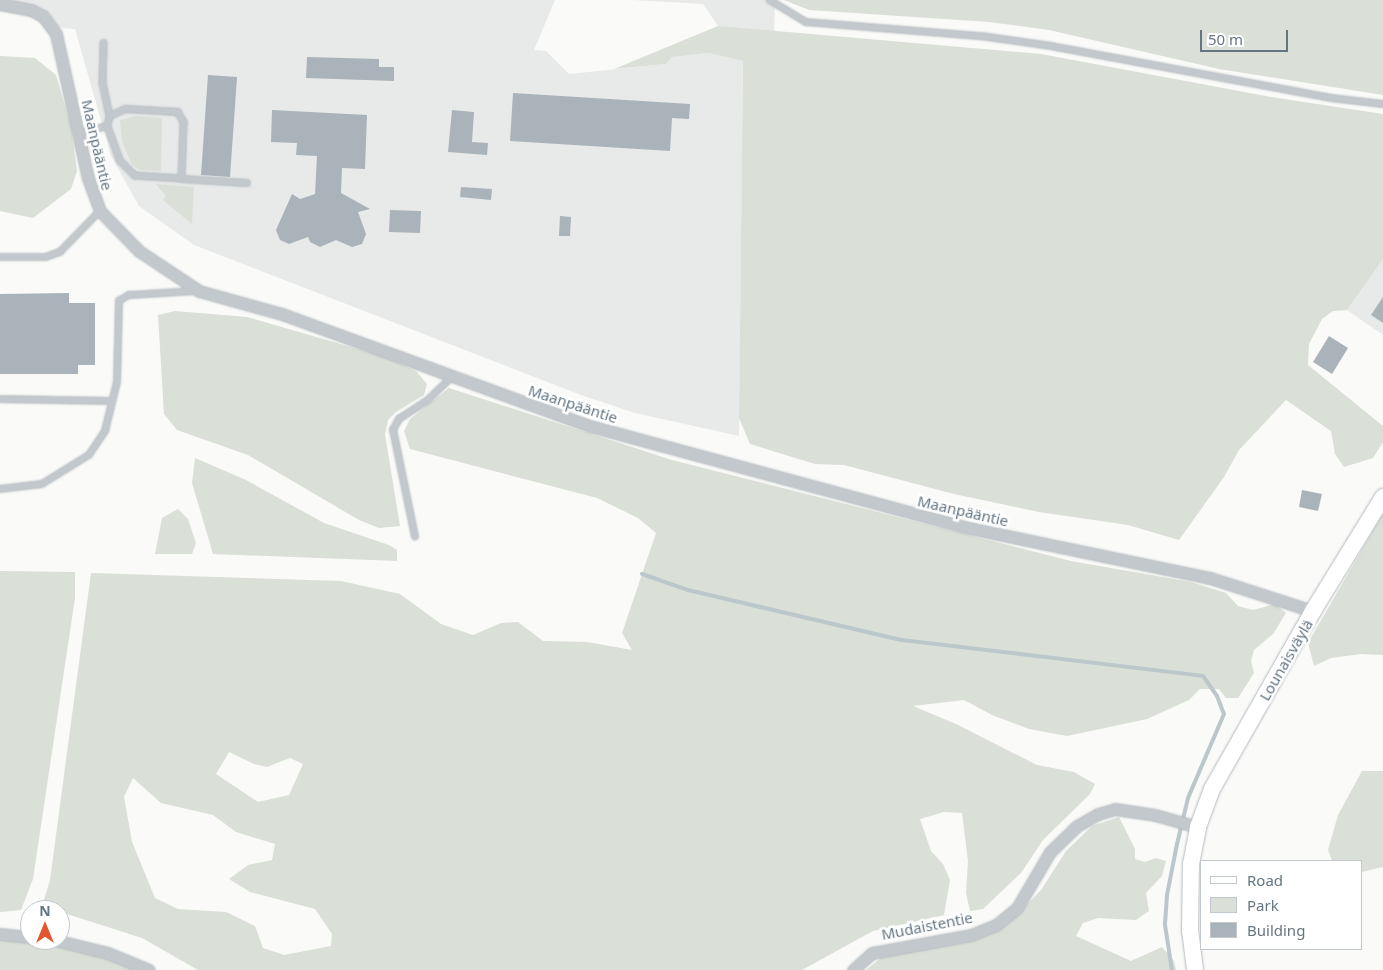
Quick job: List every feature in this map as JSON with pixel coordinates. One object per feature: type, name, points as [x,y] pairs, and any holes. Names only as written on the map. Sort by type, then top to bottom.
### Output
[{"type":"street","name":"Maanpääntie","points":[[0,4],[31,10],[43,16],[56,34],[79,134],[100,211],[138,251],[199,291],[282,314],[451,378],[590,426],[871,504],[1097,557],[1180,570],[1313,611]]},
{"type":"street","name":"Lounaisväylä","points":[[1195,970],[1190,897],[1191,864],[1198,827],[1212,789],[1313,611],[1383,497]]},
{"type":"street","name":"Mudaistentie","points":[[853,970],[872,953],[971,935],[996,925],[1017,908],[1050,852],[1077,826],[1098,814],[1115,810],[1155,815],[1198,827]]},
{"type":"street","points":[[0,934],[20,936]]},
{"type":"street","points":[[70,944],[108,953],[149,970]]},
{"type":"lane","points":[[770,0],[806,22],[981,36],[1051,46],[1331,98],[1383,104]]},
{"type":"lane","points":[[104,43],[103,83],[110,116],[107,126],[120,161],[135,176],[247,183]]},
{"type":"lane","points":[[110,116],[126,109],[178,112],[184,122],[182,179]]},
{"type":"lane","points":[[79,134],[107,126]]},
{"type":"lane","points":[[0,257],[46,258],[60,252],[100,211]]},
{"type":"lane","points":[[0,489],[42,484],[89,455],[105,431],[117,382],[119,302],[129,295],[199,291]]},
{"type":"lane","points":[[415,537],[394,430],[399,419],[428,400],[451,378]]},
{"type":"lane","points":[[0,400],[111,401]]},
{"type":"shaded area","points":[[0,0],[555,0],[534,50],[546,51],[569,74],[666,64],[672,57],[708,53],[743,61],[739,436],[635,413],[581,395],[194,245],[139,206],[111,156],[75,29],[45,27],[32,17],[10,9]]},
{"type":"shaded area","points":[[632,0],[775,0],[774,33],[718,26],[703,4]]},
{"type":"shaded area","points":[[1383,259],[1383,335],[1347,310]]},
{"type":"green space","points":[[784,0],[1383,0],[1383,95],[1219,69],[1049,30],[989,22],[809,10]]},
{"type":"green space","points":[[718,26],[1041,54],[1271,97],[1383,114],[1383,259],[1347,310],[1333,311],[1322,319],[1309,344],[1308,365],[1383,426],[1383,442],[1373,458],[1344,467],[1335,454],[1331,431],[1286,400],[1239,450],[1224,477],[1179,540],[1128,525],[1039,512],[954,494],[844,465],[815,464],[750,444],[739,418],[743,61],[708,53],[672,57],[666,64],[614,69]]},
{"type":"green space","points":[[0,56],[35,58],[56,75],[71,127],[77,171],[71,189],[33,218],[0,211]]},
{"type":"green space","points":[[137,116],[162,118],[161,171],[140,170],[132,165],[122,141],[120,120]]},
{"type":"green space","points":[[156,184],[194,187],[192,224],[163,200],[166,196]]},
{"type":"green space","points":[[175,311],[247,317],[382,356],[416,371],[427,384],[424,395],[396,412],[388,420],[385,434],[400,526],[379,528],[359,520],[248,455],[177,430],[164,414],[158,315]]},
{"type":"green space","points":[[449,388],[672,460],[1071,561],[1191,582],[1226,593],[1238,606],[1253,610],[1275,604],[1286,613],[1273,634],[1254,650],[1251,661],[1254,673],[1238,698],[1226,698],[1219,689],[1200,689],[1189,700],[1147,719],[1067,736],[1029,729],[992,715],[964,700],[913,706],[956,724],[1037,765],[1074,772],[1095,784],[1090,794],[1043,840],[1021,873],[983,909],[970,911],[966,893],[968,861],[962,813],[944,812],[920,819],[931,851],[943,864],[950,880],[944,915],[873,931],[802,970],[198,970],[142,938],[70,915],[70,900],[44,900],[50,880],[91,573],[341,581],[400,594],[441,624],[473,635],[501,623],[518,622],[543,641],[587,642],[632,650],[622,633],[656,533],[638,518],[597,498],[410,449],[404,431],[410,419]],"holes":[[[229,752],[254,764],[267,767],[290,758],[303,764],[289,795],[258,802],[216,774]],[[133,778],[161,803],[213,815],[236,832],[275,844],[272,860],[248,865],[229,879],[250,892],[315,909],[332,934],[331,946],[284,955],[263,948],[255,926],[226,912],[178,909],[155,898],[132,842],[124,797]]]},
{"type":"green space","points":[[195,458],[246,480],[324,523],[389,545],[397,550],[397,561],[213,554],[192,483]]},
{"type":"green space","points":[[178,509],[188,519],[196,543],[192,554],[155,554],[162,518]]},
{"type":"green space","points":[[1383,513],[1383,655],[1361,654],[1331,658],[1314,666],[1308,643]]},
{"type":"green space","points":[[0,571],[75,572],[75,598],[33,879],[25,900],[20,900],[20,910],[0,912]]},
{"type":"green space","points":[[1362,771],[1383,771],[1383,867],[1363,872],[1363,860],[1332,860],[1328,850],[1338,815]]},
{"type":"green space","points":[[1119,817],[1135,849],[1135,859],[1145,862],[1156,858],[1166,861],[1162,876],[1146,893],[1149,911],[1136,920],[1098,918],[1083,923],[1076,936],[1131,961],[1162,947],[1174,961],[1176,970],[866,970],[887,953],[988,935],[1016,916],[1041,890],[1066,851],[1092,826]]},
{"type":"green space","points":[[0,938],[20,939],[20,950],[70,949],[104,956],[137,970],[0,970]]},
{"type":"building","points":[[307,57],[379,59],[379,67],[394,67],[394,81],[306,78]]},
{"type":"building","points":[[208,75],[237,77],[230,177],[201,175]]},
{"type":"building","points":[[513,93],[690,104],[689,119],[672,118],[670,151],[510,141]]},
{"type":"building","points":[[272,110],[367,115],[365,169],[342,168],[341,193],[370,209],[358,212],[366,234],[362,244],[352,247],[336,240],[320,247],[310,242],[308,237],[289,244],[280,240],[276,230],[292,194],[300,199],[315,194],[317,156],[296,155],[297,143],[271,142]]},
{"type":"building","points":[[452,110],[474,112],[472,142],[488,143],[487,155],[448,152]]},
{"type":"building","points":[[461,187],[492,189],[491,200],[460,197]]},
{"type":"building","points":[[390,210],[421,211],[420,233],[389,232]]},
{"type":"building","points":[[560,216],[571,217],[570,236],[559,236]]},
{"type":"building","points":[[69,293],[69,303],[95,303],[95,365],[78,365],[78,374],[0,374],[0,294]]},
{"type":"building","points":[[1383,297],[1383,323],[1371,315]]},
{"type":"building","points":[[1329,336],[1348,348],[1332,374],[1313,362]]},
{"type":"building","points":[[1302,490],[1322,494],[1318,511],[1299,507]]},
{"type":"waterway","points":[[642,574],[688,590],[902,640],[1203,676],[1217,696],[1224,714],[1188,798],[1177,844],[1167,895],[1165,925],[1172,970]]}]
